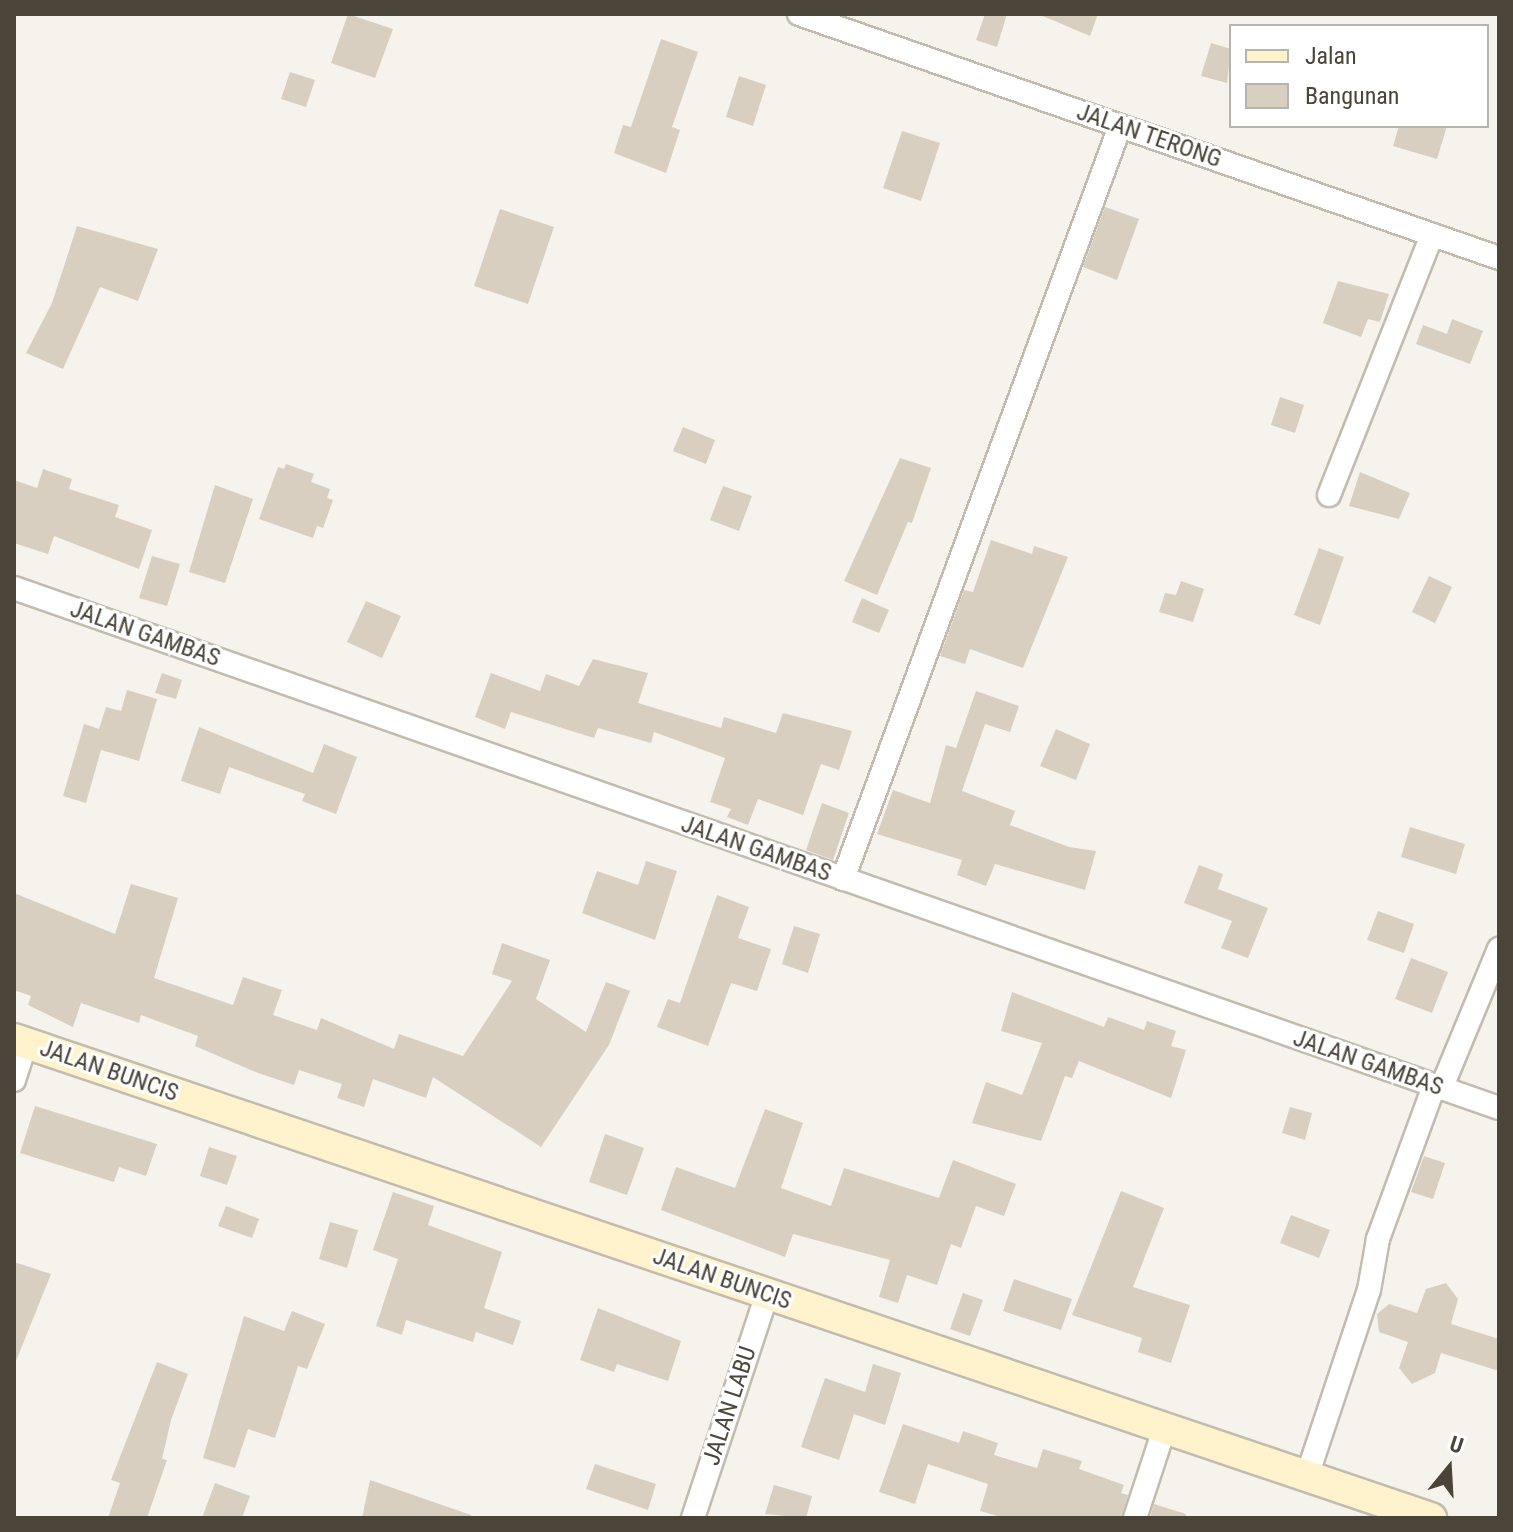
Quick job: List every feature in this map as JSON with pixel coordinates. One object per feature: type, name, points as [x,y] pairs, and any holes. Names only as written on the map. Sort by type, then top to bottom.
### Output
[{"type":"street","name":"JALAN TERONG","points":[[799,14],[1499,258]]},
{"type":"street","points":[[843,879],[1120,126]]},
{"type":"street","points":[[1329,495],[1432,235]]},
{"type":"street","name":"JALAN GAMBAS","points":[[14,588],[1499,1108]]},
{"type":"street","points":[[1307,1476],[1369,1290],[1378,1239],[1437,1088],[1499,949]]},
{"type":"street","points":[[14,1080],[20,1041]]},
{"type":"street","name":"JALAN BUNCIS","points":[[20,1041],[1431,1518]]},
{"type":"street","name":"JALAN LABU","points":[[693,1518],[767,1294]]},
{"type":"street","points":[[1135,1518],[1165,1427]]},
{"type":"building","points":[[348,14],[393,29],[375,78],[331,63]]},
{"type":"building","points":[[985,14],[1007,14],[997,47],[976,40]]},
{"type":"building","points":[[1038,14],[1098,14],[1090,36]]},
{"type":"building","points":[[661,39],[698,52],[672,127],[680,130],[666,173],[614,153],[623,125],[631,127]]},
{"type":"building","points":[[1211,43],[1229,48],[1227,83],[1201,76]]},
{"type":"building","points":[[290,72],[315,80],[306,107],[281,99]]},
{"type":"building","points":[[739,76],[766,85],[753,126],[726,117]]},
{"type":"building","points":[[1398,128],[1446,128],[1437,159],[1393,146]]},
{"type":"building","points":[[902,131],[940,143],[921,201],[883,188]]},
{"type":"building","points":[[1105,207],[1139,219],[1117,280],[1083,267]]},
{"type":"building","points":[[500,209],[554,227],[528,304],[474,286]]},
{"type":"building","points":[[77,226],[158,249],[138,301],[100,287],[63,369],[26,353],[52,303]]},
{"type":"building","points":[[1338,281],[1389,294],[1380,322],[1368,319],[1361,337],[1323,323]]},
{"type":"building","points":[[1452,319],[1483,331],[1470,364],[1416,344],[1423,325],[1447,334]]},
{"type":"building","points":[[1280,397],[1304,405],[1295,433],[1271,425]]},
{"type":"building","points":[[683,427],[715,440],[706,464],[673,451]]},
{"type":"building","points":[[900,458],[931,468],[912,523],[908,522],[877,595],[844,581]]},
{"type":"building","points":[[286,464],[314,474],[311,482],[330,489],[327,498],[333,500],[323,528],[317,526],[313,538],[259,519],[278,467],[284,469]]},
{"type":"building","points":[[43,469],[72,479],[69,489],[119,505],[115,517],[152,530],[139,569],[54,536],[48,554],[14,543],[14,480],[37,488]]},
{"type":"building","points":[[1360,472],[1410,493],[1399,519],[1349,506]]},
{"type":"building","points":[[215,485],[253,499],[225,583],[189,572]]},
{"type":"building","points":[[723,486],[752,496],[739,531],[710,520]]},
{"type":"building","points":[[991,540],[1032,554],[1034,546],[1068,557],[1023,668],[970,649],[965,664],[940,656],[964,590],[973,592]]},
{"type":"building","points":[[1319,548],[1344,557],[1320,625],[1294,615]]},
{"type":"building","points":[[152,556],[180,564],[167,606],[139,598]]},
{"type":"building","points":[[1429,576],[1452,587],[1435,623],[1412,612]]},
{"type":"building","points":[[1181,581],[1204,589],[1193,622],[1159,612],[1165,593],[1176,595]]},
{"type":"building","points":[[862,598],[889,610],[879,633],[852,622]]},
{"type":"building","points":[[366,601],[401,616],[382,658],[347,642]]},
{"type":"building","points":[[593,659],[648,673],[638,703],[721,728],[724,717],[776,733],[783,713],[852,731],[839,770],[821,764],[803,815],[758,799],[748,825],[727,817],[731,809],[710,802],[725,758],[654,732],[651,743],[598,728],[594,738],[511,712],[505,729],[475,717],[491,673],[540,691],[546,674],[579,686]]},
{"type":"building","points":[[162,673],[182,680],[176,699],[155,693]]},
{"type":"building","points":[[127,690],[157,699],[139,761],[101,750],[86,803],[63,796],[84,724],[99,729],[106,707],[121,711]]},
{"type":"building","points":[[976,691],[1019,706],[1010,732],[985,724],[962,791],[1015,811],[1010,825],[1069,847],[1096,851],[1085,890],[995,864],[986,886],[957,875],[962,860],[877,834],[893,790],[930,803],[946,745],[956,748]]},
{"type":"building","points":[[199,727],[313,773],[324,744],[357,757],[336,814],[302,801],[305,794],[229,767],[220,794],[181,781]]},
{"type":"building","points":[[1056,729],[1090,744],[1076,780],[1040,766]]},
{"type":"building","points":[[822,803],[849,813],[833,860],[806,850]]},
{"type":"building","points":[[1410,827],[1465,844],[1456,874],[1401,857]]},
{"type":"building","points":[[646,861],[677,871],[655,940],[582,913],[597,871],[638,885]]},
{"type":"building","points":[[1199,865],[1223,874],[1218,889],[1268,908],[1248,958],[1221,948],[1232,921],[1184,903]]},
{"type":"building","points":[[131,884],[178,898],[154,978],[233,1005],[243,977],[282,990],[273,1015],[317,1030],[321,1018],[394,1049],[399,1034],[463,1056],[512,981],[492,974],[502,943],[550,960],[536,999],[586,1032],[606,982],[630,991],[609,1045],[541,1147],[433,1077],[426,1098],[373,1079],[364,1107],[337,1098],[342,1084],[299,1070],[294,1085],[258,1073],[195,1046],[198,1036],[141,1015],[139,1023],[81,1003],[73,1027],[28,1005],[31,996],[14,990],[14,893],[115,934]]},
{"type":"building","points":[[717,895],[749,907],[738,938],[771,949],[757,991],[731,983],[708,1046],[657,1027],[668,999],[680,1003]]},
{"type":"building","points":[[1378,911],[1414,924],[1404,953],[1367,940]]},
{"type":"building","points":[[794,926],[820,934],[808,973],[782,964]]},
{"type":"building","points":[[1411,958],[1448,972],[1432,1013],[1395,999]]},
{"type":"building","points":[[1012,992],[1104,1027],[1108,1017],[1144,1030],[1147,1021],[1176,1031],[1171,1046],[1186,1050],[1171,1098],[1079,1061],[1072,1078],[1065,1076],[1041,1141],[972,1123],[986,1082],[1022,1095],[1042,1043],[1001,1031]]},
{"type":"building","points":[[35,1106],[157,1144],[146,1176],[119,1167],[114,1182],[20,1153]]},
{"type":"building","points":[[1290,1107],[1312,1113],[1305,1140],[1282,1133]]},
{"type":"building","points":[[765,1109],[803,1123],[781,1188],[831,1206],[844,1168],[939,1198],[953,1160],[1016,1184],[1004,1216],[976,1206],[961,1248],[951,1244],[937,1285],[907,1275],[898,1303],[879,1297],[890,1260],[793,1234],[785,1257],[661,1210],[676,1167],[735,1188]]},
{"type":"building","points":[[605,1134],[644,1148],[627,1195],[589,1182]]},
{"type":"building","points":[[209,1147],[237,1156],[227,1185],[200,1176]]},
{"type":"building","points":[[1424,1156],[1445,1163],[1433,1199],[1411,1192]]},
{"type":"building","points":[[1121,1191],[1164,1208],[1133,1287],[1190,1305],[1171,1363],[1138,1352],[1142,1338],[1072,1315]]},
{"type":"building","points":[[393,1192],[434,1206],[428,1225],[502,1252],[484,1308],[521,1321],[513,1345],[476,1332],[473,1342],[406,1320],[402,1335],[376,1326],[398,1259],[373,1250]]},
{"type":"building","points":[[226,1206],[259,1219],[252,1238],[218,1226]]},
{"type":"building","points":[[1291,1215],[1330,1230],[1319,1258],[1280,1243]]},
{"type":"building","points":[[330,1222],[358,1230],[347,1268],[319,1259]]},
{"type":"building","points":[[14,1262],[51,1274],[16,1361],[14,1361]]},
{"type":"building","points":[[1014,1279],[1072,1299],[1061,1330],[1003,1311]]},
{"type":"building","points":[[1446,1283],[1458,1299],[1451,1324],[1499,1339],[1499,1371],[1441,1353],[1435,1373],[1412,1384],[1399,1368],[1408,1342],[1379,1332],[1377,1314],[1389,1304],[1417,1313],[1426,1289]]},
{"type":"building","points":[[963,1293],[983,1300],[970,1336],[950,1329]]},
{"type":"building","points":[[598,1308],[681,1341],[668,1381],[617,1364],[614,1372],[580,1360]]},
{"type":"building","points":[[292,1311],[325,1324],[307,1369],[298,1366],[275,1438],[248,1429],[235,1468],[203,1458],[244,1316],[284,1331]]},
{"type":"building","points":[[157,1362],[188,1374],[171,1420],[162,1459],[167,1460],[147,1518],[108,1518],[120,1483],[111,1480]]},
{"type":"building","points":[[873,1364],[901,1373],[885,1425],[854,1414],[839,1460],[801,1447],[825,1378],[865,1392]]},
{"type":"building","points":[[903,1424],[959,1443],[963,1431],[998,1443],[994,1455],[1037,1468],[1043,1449],[1082,1461],[1079,1469],[1124,1485],[1121,1493],[1128,1495],[1121,1518],[1005,1518],[980,1511],[988,1484],[928,1464],[915,1504],[879,1492]]},
{"type":"building","points":[[595,1464],[656,1484],[648,1510],[586,1489]]},
{"type":"building","points":[[370,1480],[471,1515],[471,1518],[362,1518]]},
{"type":"building","points":[[215,1483],[250,1496],[242,1518],[202,1518]]},
{"type":"building","points":[[774,1485],[812,1496],[806,1518],[765,1514]]},
{"type":"building","points":[[1154,1504],[1186,1514],[1186,1518],[1150,1518]]}]
